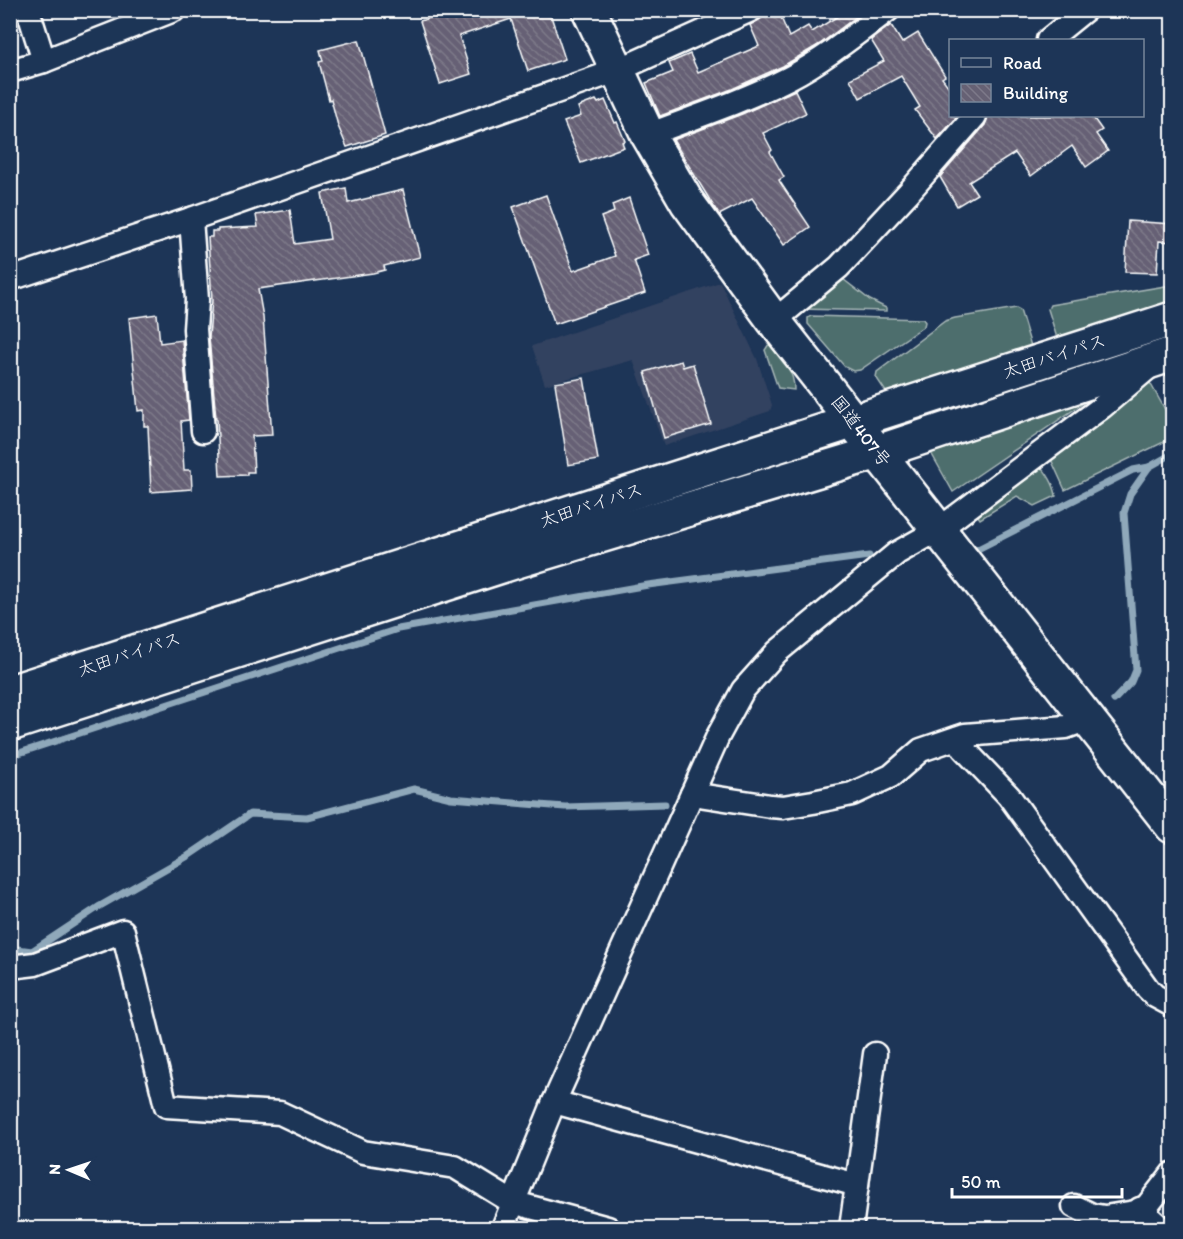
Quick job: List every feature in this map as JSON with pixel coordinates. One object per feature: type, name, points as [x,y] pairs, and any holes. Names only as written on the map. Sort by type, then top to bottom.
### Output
[{"type":"highway","name":"国道407号","points":[[589,10],[648,135],[687,202],[774,321],[1173,826]]},
{"type":"highway","name":"太田バイパス","points":[[10,692],[1173,319]]},
{"type":"highway","name":"太田バイパス","points":[[10,724],[517,561],[878,452],[1166,356]]},
{"type":"street","points":[[28,10],[44,61]]},
{"type":"street","points":[[10,70],[44,61],[174,10]]},
{"type":"street","points":[[10,279],[191,219],[616,71],[751,10]]},
{"type":"street","points":[[648,135],[790,78],[821,59],[888,10]]},
{"type":"street","points":[[1049,39],[1085,10]]},
{"type":"street","points":[[774,321],[839,267],[974,117]]},
{"type":"street","points":[[191,219],[197,300],[195,329],[203,431]]},
{"type":"street","points":[[503,1228],[554,1102],[718,736],[743,690],[777,652],[897,553],[938,530],[1166,356]]},
{"type":"street","points":[[692,794],[783,807],[813,802],[852,794],[891,776],[921,750],[957,738],[977,733],[1066,727],[1088,719]]},
{"type":"street","points":[[957,738],[964,749],[1010,796],[1148,989],[1155,996],[1173,1005]]},
{"type":"street","points":[[10,968],[35,964],[123,932],[166,1106],[280,1113],[363,1152],[455,1167],[512,1202],[608,1228]]},
{"type":"street","points":[[851,1228],[875,1054]]},
{"type":"street","points":[[554,1102],[857,1185]]},
{"type":"street","points":[[1074,1206],[1092,1215],[1105,1217],[1140,1209],[1147,1206],[1173,1174]]},
{"type":"street","points":[[1140,1209],[1161,1228]]},
{"type":"shaded area","points":[[720,282],[757,359],[772,405],[770,411],[664,446],[633,360],[545,385],[532,346]]},
{"type":"green space","points":[[839,276],[870,300],[886,308],[886,311],[801,309]]},
{"type":"green space","points":[[1172,285],[1172,303],[1062,339],[1057,338],[1048,309],[1050,305]]},
{"type":"green space","points":[[1016,308],[1020,310],[1031,346],[1030,351],[891,394],[886,392],[876,377],[877,372],[945,321]]},
{"type":"green space","points":[[811,316],[923,319],[925,322],[924,326],[860,370],[853,371],[845,367],[808,324],[808,318]]},
{"type":"green space","points":[[769,344],[779,352],[787,364],[794,390],[778,388],[765,350]]},
{"type":"green space","points":[[1149,381],[1172,422],[1172,438],[1065,490],[1050,457]]},
{"type":"green space","points":[[1107,388],[1092,404],[1088,400],[953,492],[930,451]]},
{"type":"green space","points":[[1039,465],[1050,479],[1056,496],[1035,506],[1017,496],[980,519],[975,512]]},
{"type":"building","points":[[467,10],[549,10],[565,59],[528,71],[511,19],[459,36],[471,74],[440,84],[420,21],[451,11],[452,16]]},
{"type":"building","points":[[764,10],[778,10],[789,37],[808,26],[812,32],[848,10],[865,10],[820,44],[783,66],[732,89],[660,116],[646,83],[673,72],[669,63],[690,54],[698,72],[759,46],[750,25],[762,18]]},
{"type":"building","points":[[891,25],[902,43],[918,33],[945,76],[942,78],[949,87],[949,117],[957,117],[937,139],[915,110],[920,107],[901,76],[860,98],[850,79],[884,61],[871,40]]},
{"type":"building","points":[[359,40],[385,135],[347,147],[338,126],[331,99],[329,100],[319,62],[323,61],[320,50]]},
{"type":"building","points":[[795,90],[806,113],[763,133],[772,150],[770,152],[784,177],[779,180],[780,182],[810,227],[784,245],[752,198],[719,215],[673,140],[742,114]]},
{"type":"building","points":[[596,100],[598,103],[605,100],[625,141],[622,142],[624,147],[581,163],[564,122],[581,116],[578,107]]},
{"type":"building","points":[[988,117],[1093,117],[1102,130],[1096,134],[1108,151],[1086,167],[1072,146],[1031,176],[1015,153],[969,182],[977,194],[957,206],[940,177],[985,125]]},
{"type":"building","points":[[346,188],[348,203],[403,190],[420,257],[384,266],[385,270],[373,273],[258,289],[263,317],[272,435],[252,436],[254,472],[247,472],[247,475],[220,476],[209,337],[212,300],[208,237],[212,237],[212,231],[218,231],[218,229],[258,227],[256,215],[290,210],[295,244],[330,239],[322,193]]},
{"type":"building","points":[[546,195],[573,271],[615,256],[601,217],[614,212],[612,205],[629,198],[648,255],[634,260],[645,293],[555,324],[513,207]]},
{"type":"building","points":[[1128,221],[1173,224],[1173,242],[1159,241],[1157,273],[1125,272]]},
{"type":"building","points":[[157,314],[160,343],[182,340],[189,420],[181,421],[184,470],[191,470],[192,489],[151,492],[148,426],[144,426],[144,410],[138,411],[129,318]]},
{"type":"building","points":[[681,361],[683,367],[693,364],[711,424],[664,438],[645,372]]},
{"type":"building","points":[[584,378],[598,460],[568,465],[555,383]]},
{"type":"waterway","points":[[976,550],[1133,470],[1149,467],[1172,454]]},
{"type":"waterway","points":[[1114,700],[1131,682],[1136,670],[1124,513],[1130,494],[1149,467]]},
{"type":"waterway","points":[[10,756],[398,629],[648,585],[869,556]]},
{"type":"waterway","points":[[10,948],[32,951],[100,906],[188,856],[250,814],[307,817],[414,789],[451,798],[565,807],[665,804]]}]
